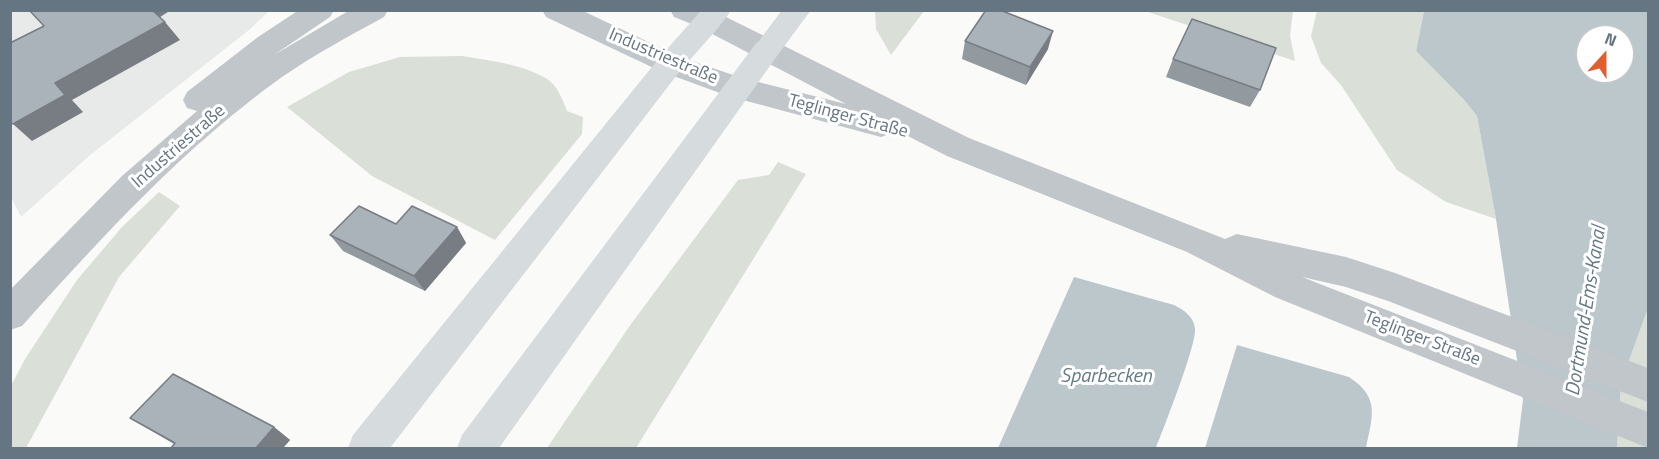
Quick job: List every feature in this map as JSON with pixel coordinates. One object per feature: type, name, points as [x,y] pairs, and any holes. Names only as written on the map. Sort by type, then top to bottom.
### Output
[{"type":"main road","points":[[476,448],[797,10]]},
{"type":"main road","points":[[368,448],[670,64],[703,14]]},
{"type":"street","name":"Industriestraße","points":[[10,315],[88,229],[168,152],[247,89],[311,44],[328,15],[374,10]]},
{"type":"street","name":"Industriestraße","points":[[556,10],[670,64],[738,88]]},
{"type":"street","points":[[703,14],[767,49]]},
{"type":"street","name":"Teglinger Straße","points":[[767,49],[820,79],[957,147],[1199,242],[1287,286],[1637,425]]},
{"type":"street","name":"Teglinger Straße","points":[[738,88],[957,147]]},
{"type":"street","name":"Teglinger Straße","points":[[1199,242],[1346,272],[1474,317],[1648,385]]},
{"type":"shaded area","points":[[875,10],[924,11],[891,55],[876,29]]},
{"type":"shaded area","points":[[11,11],[269,11],[249,30],[89,156],[21,217],[11,197]]},
{"type":"shaded area","points":[[1145,11],[1293,11],[1290,35],[1295,61]]},
{"type":"shaded area","points":[[1317,11],[1424,11],[1416,51],[1477,116],[1496,219],[1446,202],[1397,170],[1341,85],[1321,63],[1311,36]]},
{"type":"shaded area","points":[[463,56],[506,64],[538,74],[554,85],[567,111],[583,117],[582,134],[495,240],[372,176],[287,107],[349,72],[400,57]]},
{"type":"shaded area","points":[[778,162],[806,174],[636,448],[547,448],[631,324],[738,180],[769,175]]},
{"type":"shaded area","points":[[159,192],[180,206],[119,277],[26,448],[11,448],[11,386],[25,359],[77,280],[122,227]]},
{"type":"shaded area","points":[[1648,308],[1648,448],[1617,448],[1621,383]]},
{"type":"water","name":"Dortmund-Ems-Kanal","points":[[1424,11],[1648,11],[1648,308],[1621,383],[1617,448],[1517,448],[1523,400],[1496,219],[1477,116],[1416,51]]},
{"type":"water","name":"Sparbecken","points":[[1074,277],[1174,305],[1185,311],[1192,320],[1195,328],[1191,351],[1156,448],[998,448]]},
{"type":"water","points":[[1237,345],[1349,377],[1366,393],[1372,409],[1366,448],[1205,448]]},
{"type":"building","points":[[29,10],[152,10],[165,22],[55,83],[65,95],[13,124],[10,122],[10,43],[44,26]]},
{"type":"building","points":[[986,10],[1000,10],[1053,31],[1030,67],[965,41]]},
{"type":"building","points":[[1192,19],[1276,48],[1260,90],[1173,59]]},
{"type":"building","points":[[359,206],[396,224],[412,206],[457,227],[414,276],[330,235]]},
{"type":"building","points":[[173,374],[274,427],[256,448],[171,448],[175,443],[130,418]]}]
